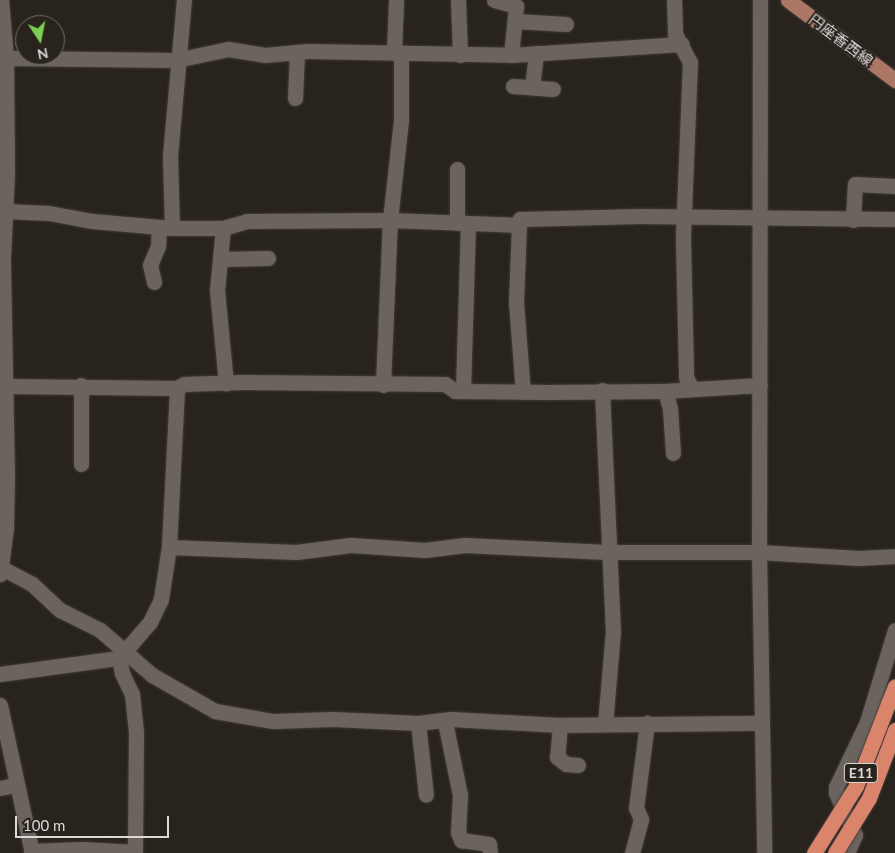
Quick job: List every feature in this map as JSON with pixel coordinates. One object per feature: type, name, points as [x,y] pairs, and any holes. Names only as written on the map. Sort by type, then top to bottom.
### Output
[{"type":"highway","name":"E11","points":[[814,853],[856,786],[895,686]]},
{"type":"highway","name":"E11","points":[[835,853],[869,798],[895,730]]},
{"type":"main road","name":"円座香西線","points":[[788,0],[895,80]]},
{"type":"street","points":[[0,574],[6,528],[6,58],[1,0]]},
{"type":"street","points":[[154,282],[150,265],[166,227],[176,60],[184,0]]},
{"type":"street","points":[[383,385],[390,220],[401,121],[396,0]]},
{"type":"street","points":[[458,0],[460,55]]},
{"type":"street","points":[[494,0],[516,6],[511,54]]},
{"type":"street","points":[[674,0],[675,34],[690,62],[685,218],[682,240],[686,377],[691,387]]},
{"type":"street","points":[[760,0],[760,552],[764,853]]},
{"type":"street","points":[[515,22],[566,24]]},
{"type":"street","points":[[6,58],[176,60],[228,49],[265,55],[297,52],[511,54],[682,44]]},
{"type":"street","points":[[295,98],[297,52]]},
{"type":"street","points":[[532,87],[536,53]]},
{"type":"street","points":[[513,86],[553,89]]},
{"type":"street","points":[[457,168],[463,223],[463,391]]},
{"type":"street","points":[[853,220],[855,184],[895,186]]},
{"type":"street","points":[[5,211],[49,213],[92,221],[166,227],[224,228],[247,221],[390,220],[519,225]]},
{"type":"street","points":[[523,392],[516,302],[520,219],[895,219]]},
{"type":"street","points":[[224,228],[217,290],[226,384]]},
{"type":"street","points":[[222,259],[268,258]]},
{"type":"street","points":[[6,386],[81,385],[177,388],[184,384],[445,384],[463,391],[523,392],[665,391],[691,387],[760,385]]},
{"type":"street","points":[[81,385],[81,464]]},
{"type":"street","points":[[1,714],[4,751],[16,785],[31,852],[82,849],[135,852],[136,733],[132,694],[122,673],[122,656],[150,622],[161,599],[169,547],[177,388]]},
{"type":"street","points":[[602,390],[607,552],[613,631],[605,724]]},
{"type":"street","points":[[665,391],[670,409],[673,453]]},
{"type":"street","points":[[169,547],[296,552],[352,545],[424,550],[465,545],[607,552],[760,552],[843,558],[895,556]]},
{"type":"street","points":[[0,567],[32,584],[60,610],[100,630],[122,656],[215,711],[272,721],[333,719],[560,726],[648,723],[762,723]]},
{"type":"street","points":[[848,853],[854,835],[836,793],[836,787],[867,722],[895,630]]},
{"type":"street","points":[[0,674],[122,656]]},
{"type":"street","points":[[445,722],[460,795],[458,832],[461,840],[489,844],[490,853]]},
{"type":"street","points":[[418,723],[426,795]]},
{"type":"street","points":[[632,853],[641,819],[636,808],[648,723]]},
{"type":"street","points":[[560,726],[557,757],[566,764],[578,765]]},
{"type":"street","points":[[0,788],[16,785]]}]
